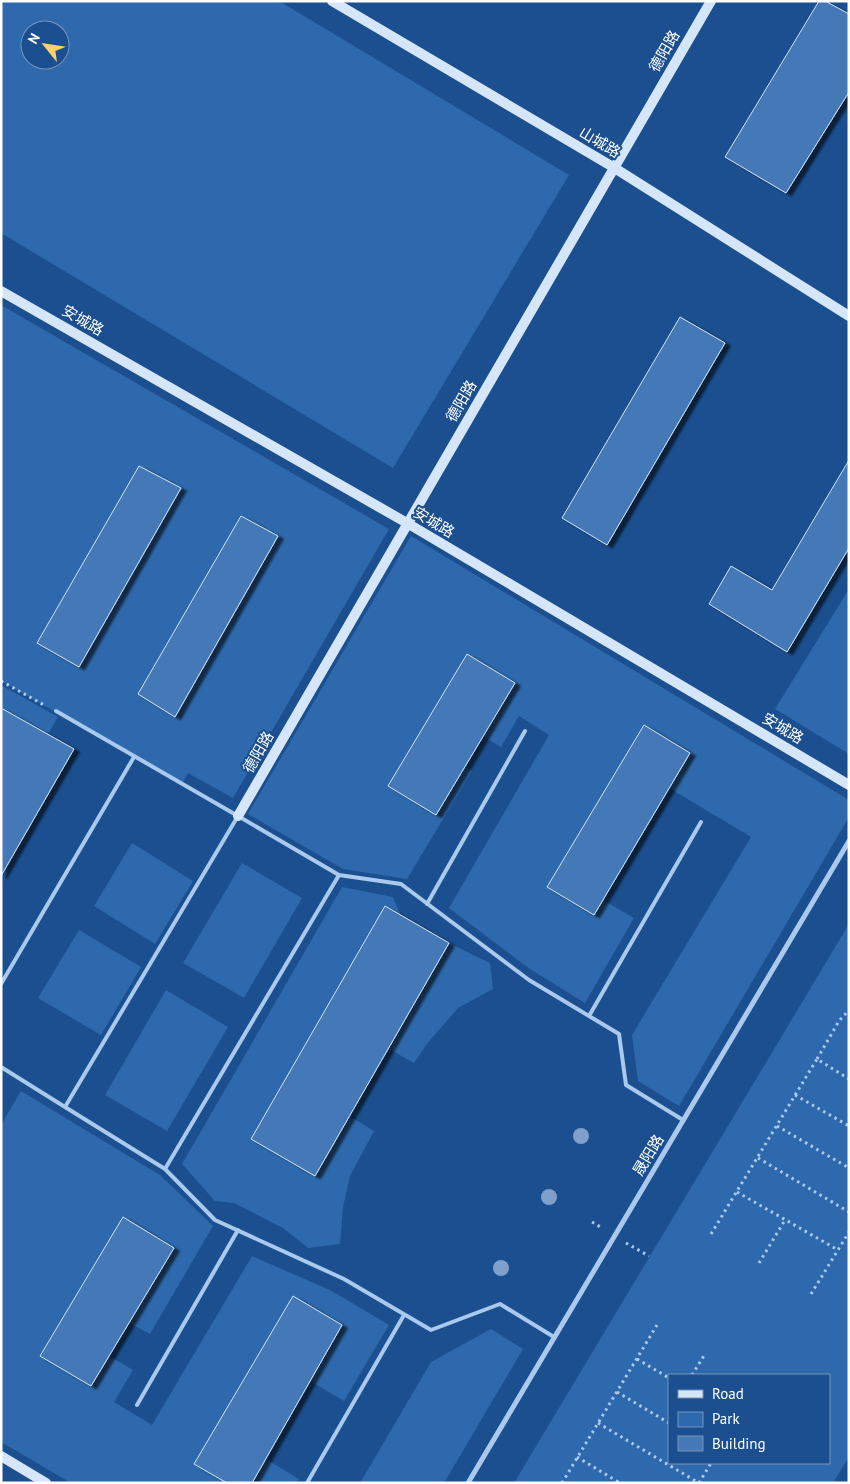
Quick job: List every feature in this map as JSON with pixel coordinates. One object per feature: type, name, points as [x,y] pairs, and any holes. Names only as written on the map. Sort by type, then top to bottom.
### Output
[{"type":"street","name":"山城路","points":[[332,1],[613,167],[849,316]]},
{"type":"street","name":"德阳路","points":[[238,816],[711,1]]},
{"type":"street","name":"安城路","points":[[1,291],[407,523],[849,785]]},
{"type":"street","name":"晟阳路","points":[[468,1483],[849,841]]},
{"type":"street","points":[[1,1456],[46,1483]]},
{"type":"lane","points":[[56,711],[339,875],[401,884],[529,980],[619,1034],[626,1085],[683,1120]]},
{"type":"lane","points":[[427,904],[525,731]]},
{"type":"lane","points":[[1,984],[134,757]]},
{"type":"lane","points":[[65,1107],[238,816]]},
{"type":"lane","points":[[589,1016],[701,822]]},
{"type":"lane","points":[[165,1170],[339,875]]},
{"type":"lane","points":[[1,1067],[165,1170],[215,1220],[344,1279],[431,1330],[500,1304],[554,1337]]},
{"type":"lane","points":[[137,1405],[238,1230]]},
{"type":"lane","points":[[307,1483],[404,1314]]},
{"type":"path","points":[[1,681],[56,711]]},
{"type":"path","points":[[711,1234],[839,1021],[849,1010]]},
{"type":"path","points":[[817,1059],[849,1078]]},
{"type":"path","points":[[795,1095],[849,1126]]},
{"type":"path","points":[[777,1126],[849,1168]]},
{"type":"path","points":[[758,1158],[849,1212]]},
{"type":"path","points":[[737,1192],[838,1250]]},
{"type":"path","points":[[759,1263],[785,1220]]},
{"type":"path","points":[[811,1294],[849,1232]]},
{"type":"path","points":[[562,1483],[657,1325]]},
{"type":"path","points":[[693,1374],[705,1354]]},
{"type":"path","points":[[636,1359],[668,1377]]},
{"type":"path","points":[[617,1392],[668,1422]]},
{"type":"path","points":[[598,1423],[699,1483],[710,1464]]},
{"type":"path","points":[[577,1457],[620,1483]]},
{"type":"green space","points":[[1,1],[279,1],[569,175],[393,468],[1,233]]},
{"type":"green space","points":[[1,305],[389,529],[233,798],[188,773],[182,784],[1,681]]},
{"type":"green space","points":[[411,536],[849,800],[849,817],[679,1106],[638,1081],[632,1035],[751,837],[669,788],[690,752],[644,725],[547,887],[593,915],[603,900],[634,918],[585,1003],[530,969],[449,908],[549,735],[519,716],[501,747],[484,737],[515,683],[468,654],[388,786],[436,815],[465,767],[472,771],[407,879],[343,869],[248,814]]},
{"type":"green space","points":[[849,589],[849,754],[775,709]]},
{"type":"green space","points":[[1,685],[58,717],[48,734],[1,708]]},
{"type":"green space","points":[[132,843],[193,881],[155,944],[94,906]]},
{"type":"green space","points":[[242,863],[302,898],[244,998],[183,963]]},
{"type":"green space","points":[[342,887],[393,897],[400,914],[449,943],[490,963],[493,989],[458,1008],[426,1045],[414,1063],[389,1049],[349,1116],[374,1131],[350,1176],[343,1207],[340,1244],[308,1248],[283,1228],[234,1203],[215,1201],[182,1164]]},
{"type":"green space","points":[[849,924],[849,1457],[833,1483],[514,1483]]},
{"type":"green space","points":[[79,930],[141,967],[101,1035],[38,998]]},
{"type":"green space","points":[[166,990],[228,1027],[167,1131],[105,1095]]},
{"type":"green space","points":[[21,1091],[160,1175],[213,1226],[150,1334],[129,1323],[174,1248],[123,1217],[40,1356],[91,1386],[109,1356],[133,1370],[114,1402],[152,1425],[252,1256],[332,1291],[389,1325],[344,1401],[310,1381],[342,1325],[293,1296],[227,1483],[71,1483],[1,1442],[1,1125]]},
{"type":"green space","points":[[491,1329],[523,1349],[444,1483],[360,1483],[431,1362]]},
{"type":"green space","points":[[266,1459],[299,1479],[296,1483],[252,1483]]},
{"type":"building","points":[[819,1],[825,1],[849,14],[849,92],[786,193],[725,157]]},
{"type":"building","points":[[680,317],[725,343],[607,545],[562,518]]},
{"type":"building","points":[[849,460],[849,548],[787,652],[709,604],[731,566],[772,590]]},
{"type":"building","points":[[139,466],[181,488],[79,667],[37,643]]},
{"type":"building","points":[[241,516],[278,536],[175,717],[138,694]]},
{"type":"building","points":[[467,654],[515,683],[436,815],[388,786]]},
{"type":"building","points":[[1,708],[74,749],[1,876]]},
{"type":"building","points":[[644,725],[690,753],[594,915],[547,887]]},
{"type":"building","points":[[385,906],[449,943],[315,1176],[251,1139]]},
{"type":"building","points":[[123,1217],[174,1248],[91,1386],[40,1356]]},
{"type":"building","points":[[293,1296],[342,1325],[252,1483],[227,1483],[194,1464]]}]
